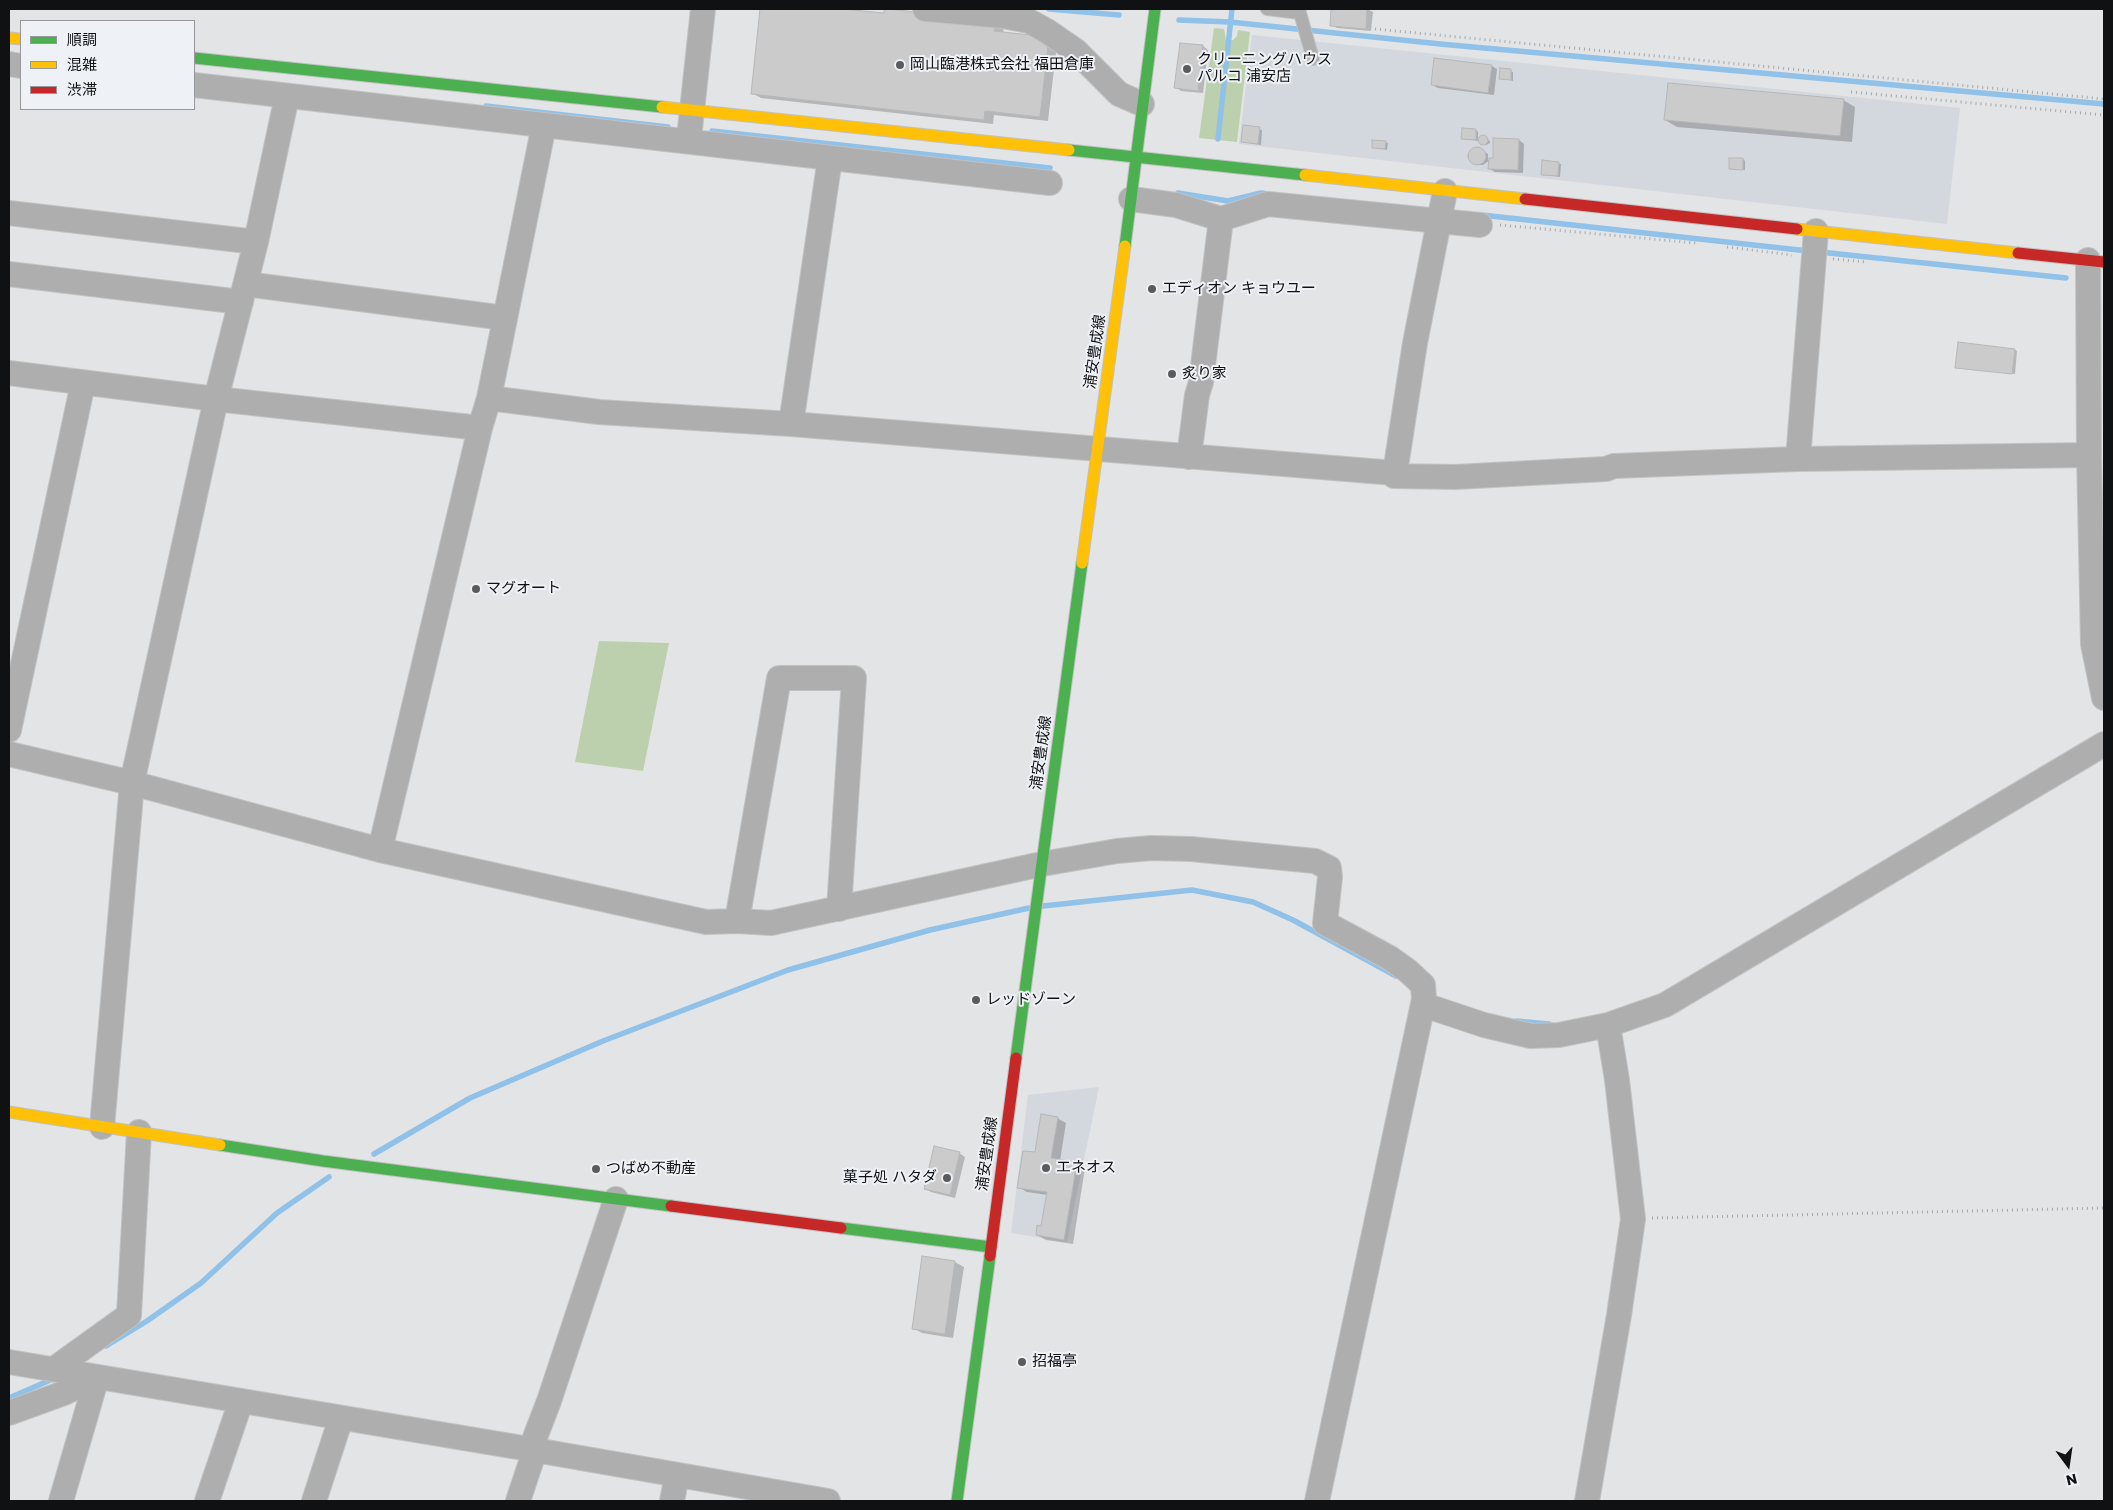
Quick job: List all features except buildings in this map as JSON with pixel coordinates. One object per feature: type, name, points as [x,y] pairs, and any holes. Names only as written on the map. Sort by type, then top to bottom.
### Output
[{"type":"street","points":[[688,141],[703,9]]},
{"type":"street","points":[[925,9],[1003,16],[1029,22],[1076,51],[1119,94],[1142,104]]},
{"type":"street","name":"浦安豊成線","points":[[957,1501],[1155,9]]},
{"type":"street","points":[[195,58],[1445,190],[1815,244],[2096,261],[2089,455],[2093,644],[2104,698]]},
{"type":"street","points":[[195,85],[1050,183]]},
{"type":"street","points":[[102,1127],[132,783],[216,399],[256,242],[287,96]]},
{"type":"street","points":[[380,850],[480,428],[490,398],[544,125]]},
{"type":"street","points":[[791,424],[830,158]]},
{"type":"street","points":[[1445,190],[1415,343],[1394,476],[1455,477],[1606,469],[1614,466],[1798,459],[2089,455]]},
{"type":"street","points":[[1131,199],[1176,205],[1221,219],[1268,204],[1480,225]]},
{"type":"street","points":[[9,213],[256,242]]},
{"type":"street","points":[[1190,457],[1221,219]]},
{"type":"street","points":[[1798,459],[1815,244]]},
{"type":"street","points":[[9,274],[243,293],[505,318]]},
{"type":"street","points":[[9,374],[480,428]]},
{"type":"street","points":[[9,730],[83,383]]},
{"type":"street","points":[[490,398],[599,412],[791,424],[1395,473]]},
{"type":"street","points":[[737,920],[780,678],[854,678],[839,909]]},
{"type":"street","points":[[9,754],[132,783],[380,850],[706,922],[737,920],[771,923],[1042,864],[1117,851],[1151,848],[1191,849],[1316,861],[1329,868],[1330,877],[1325,923],[1390,958],[1408,971],[1424,997],[1484,1025],[1531,1036],[1559,1035],[1608,1025],[1665,1005],[1705,983],[2104,744]]},
{"type":"street","points":[[1317,1501],[1424,997]]},
{"type":"street","points":[[1587,1501],[1619,1315],[1632,1219],[1617,1080],[1608,1025]]},
{"type":"street","points":[[9,1112],[323,1161],[991,1248]]},
{"type":"street","points":[[54,1369],[129,1315],[139,1132]]},
{"type":"street","points":[[518,1501],[534,1450],[534,1440],[552,1392],[616,1199]]},
{"type":"street","points":[[9,1362],[828,1501]]},
{"type":"street","points":[[9,1413],[64,1394],[97,1377]]},
{"type":"street","points":[[61,1501],[97,1377]]},
{"type":"street","points":[[207,1501],[240,1401]]},
{"type":"street","points":[[314,1501],[341,1418]]},
{"type":"street","points":[[672,1501],[677,1475]]},
{"type":"lane","points":[[1267,9],[1300,13],[1313,59]]},
{"type":"path","points":[[1375,30],[2104,99]]},
{"type":"path","points":[[1851,92],[2104,115]]},
{"type":"path","points":[[1632,1219],[2104,1208]]},
{"type":"shaded area","points":[[1252,35],[1960,108],[1947,224],[1239,144]]},
{"type":"shaded area","points":[[1099,1087],[1067,1242],[1011,1233],[1028,1095]]},
{"type":"green space","points":[[1214,28],[1224,29],[1226,40],[1233,40],[1237,36],[1238,30],[1250,32],[1237,142],[1199,138]]},
{"type":"green space","points":[[599,641],[669,643],[643,771],[575,762]]},
{"type":"waterway","points":[[1049,9],[1119,15]]},
{"type":"waterway","points":[[1218,139],[1232,9]]},
{"type":"waterway","points":[[1179,20],[1230,22],[1440,44],[2104,104]]},
{"type":"waterway","points":[[486,106],[668,127]]},
{"type":"waterway","points":[[712,131],[1050,168]]},
{"type":"waterway","points":[[1178,193],[1228,201],[1261,193],[1269,194]]},
{"type":"waterway","points":[[1482,215],[1808,251]]},
{"type":"waterway","points":[[1820,252],[2066,278]]},
{"type":"waterway","points":[[1043,906],[1192,890],[1253,902],[1293,920],[1396,976]]},
{"type":"waterway","points":[[374,1154],[470,1098],[603,1041],[788,970],[930,930],[1029,908]]},
{"type":"waterway","points":[[1516,1021],[1549,1024]]},
{"type":"waterway","points":[[106,1346],[147,1321],[201,1283],[277,1213],[329,1177]]},
{"type":"waterway","points":[[9,1398],[55,1378]]},
{"type":"traffic: fast","points":[[1125,246],[1155,9]]},
{"type":"traffic: fast","points":[[195,58],[662,107]]},
{"type":"traffic: fast","points":[[1069,150],[1305,175]]},
{"type":"traffic: fast","points":[[1016,1058],[1082,563]]},
{"type":"traffic: fast","points":[[220,1145],[323,1161],[671,1206]]},
{"type":"traffic: fast","points":[[841,1228],[991,1247]]},
{"type":"traffic: fast","points":[[957,1501],[990,1256]]},
{"type":"traffic: slow","points":[[9,38],[20,39]]},
{"type":"traffic: slow","points":[[662,107],[1069,150]]},
{"type":"traffic: slow","points":[[1305,175],[1525,199]]},
{"type":"traffic: slow","points":[[1797,229],[2018,253]]},
{"type":"traffic: slow","points":[[1082,563],[1125,246]]},
{"type":"traffic: slow","points":[[9,1112],[220,1145]]},
{"type":"traffic: jam","points":[[1525,199],[1797,229]]},
{"type":"traffic: jam","points":[[2018,253],[2104,262]]},
{"type":"traffic: jam","points":[[990,1256],[1016,1058]]},
{"type":"traffic: jam","points":[[671,1206],[841,1228]]},
{"type":"place","name":"岡山臨港株式会社 福田倉庫","points":[[900,65]]},
{"type":"place","name":"クリーニングハウス パルコ 浦安店","points":[[1187,69]]},
{"type":"place","name":"エディオン キョウユー","points":[[1152,289]]},
{"type":"place","name":"炙り家","points":[[1172,374]]},
{"type":"place","name":"マグオート","points":[[476,589]]},
{"type":"place","name":"レッドゾーン","points":[[976,1000]]},
{"type":"place","name":"エネオス","points":[[1046,1168]]},
{"type":"place","name":"つばめ不動産","points":[[596,1169]]},
{"type":"place","name":"菓子処 ハタダ","points":[[947,1178]]},
{"type":"place","name":"招福亭","points":[[1022,1362]]}]
